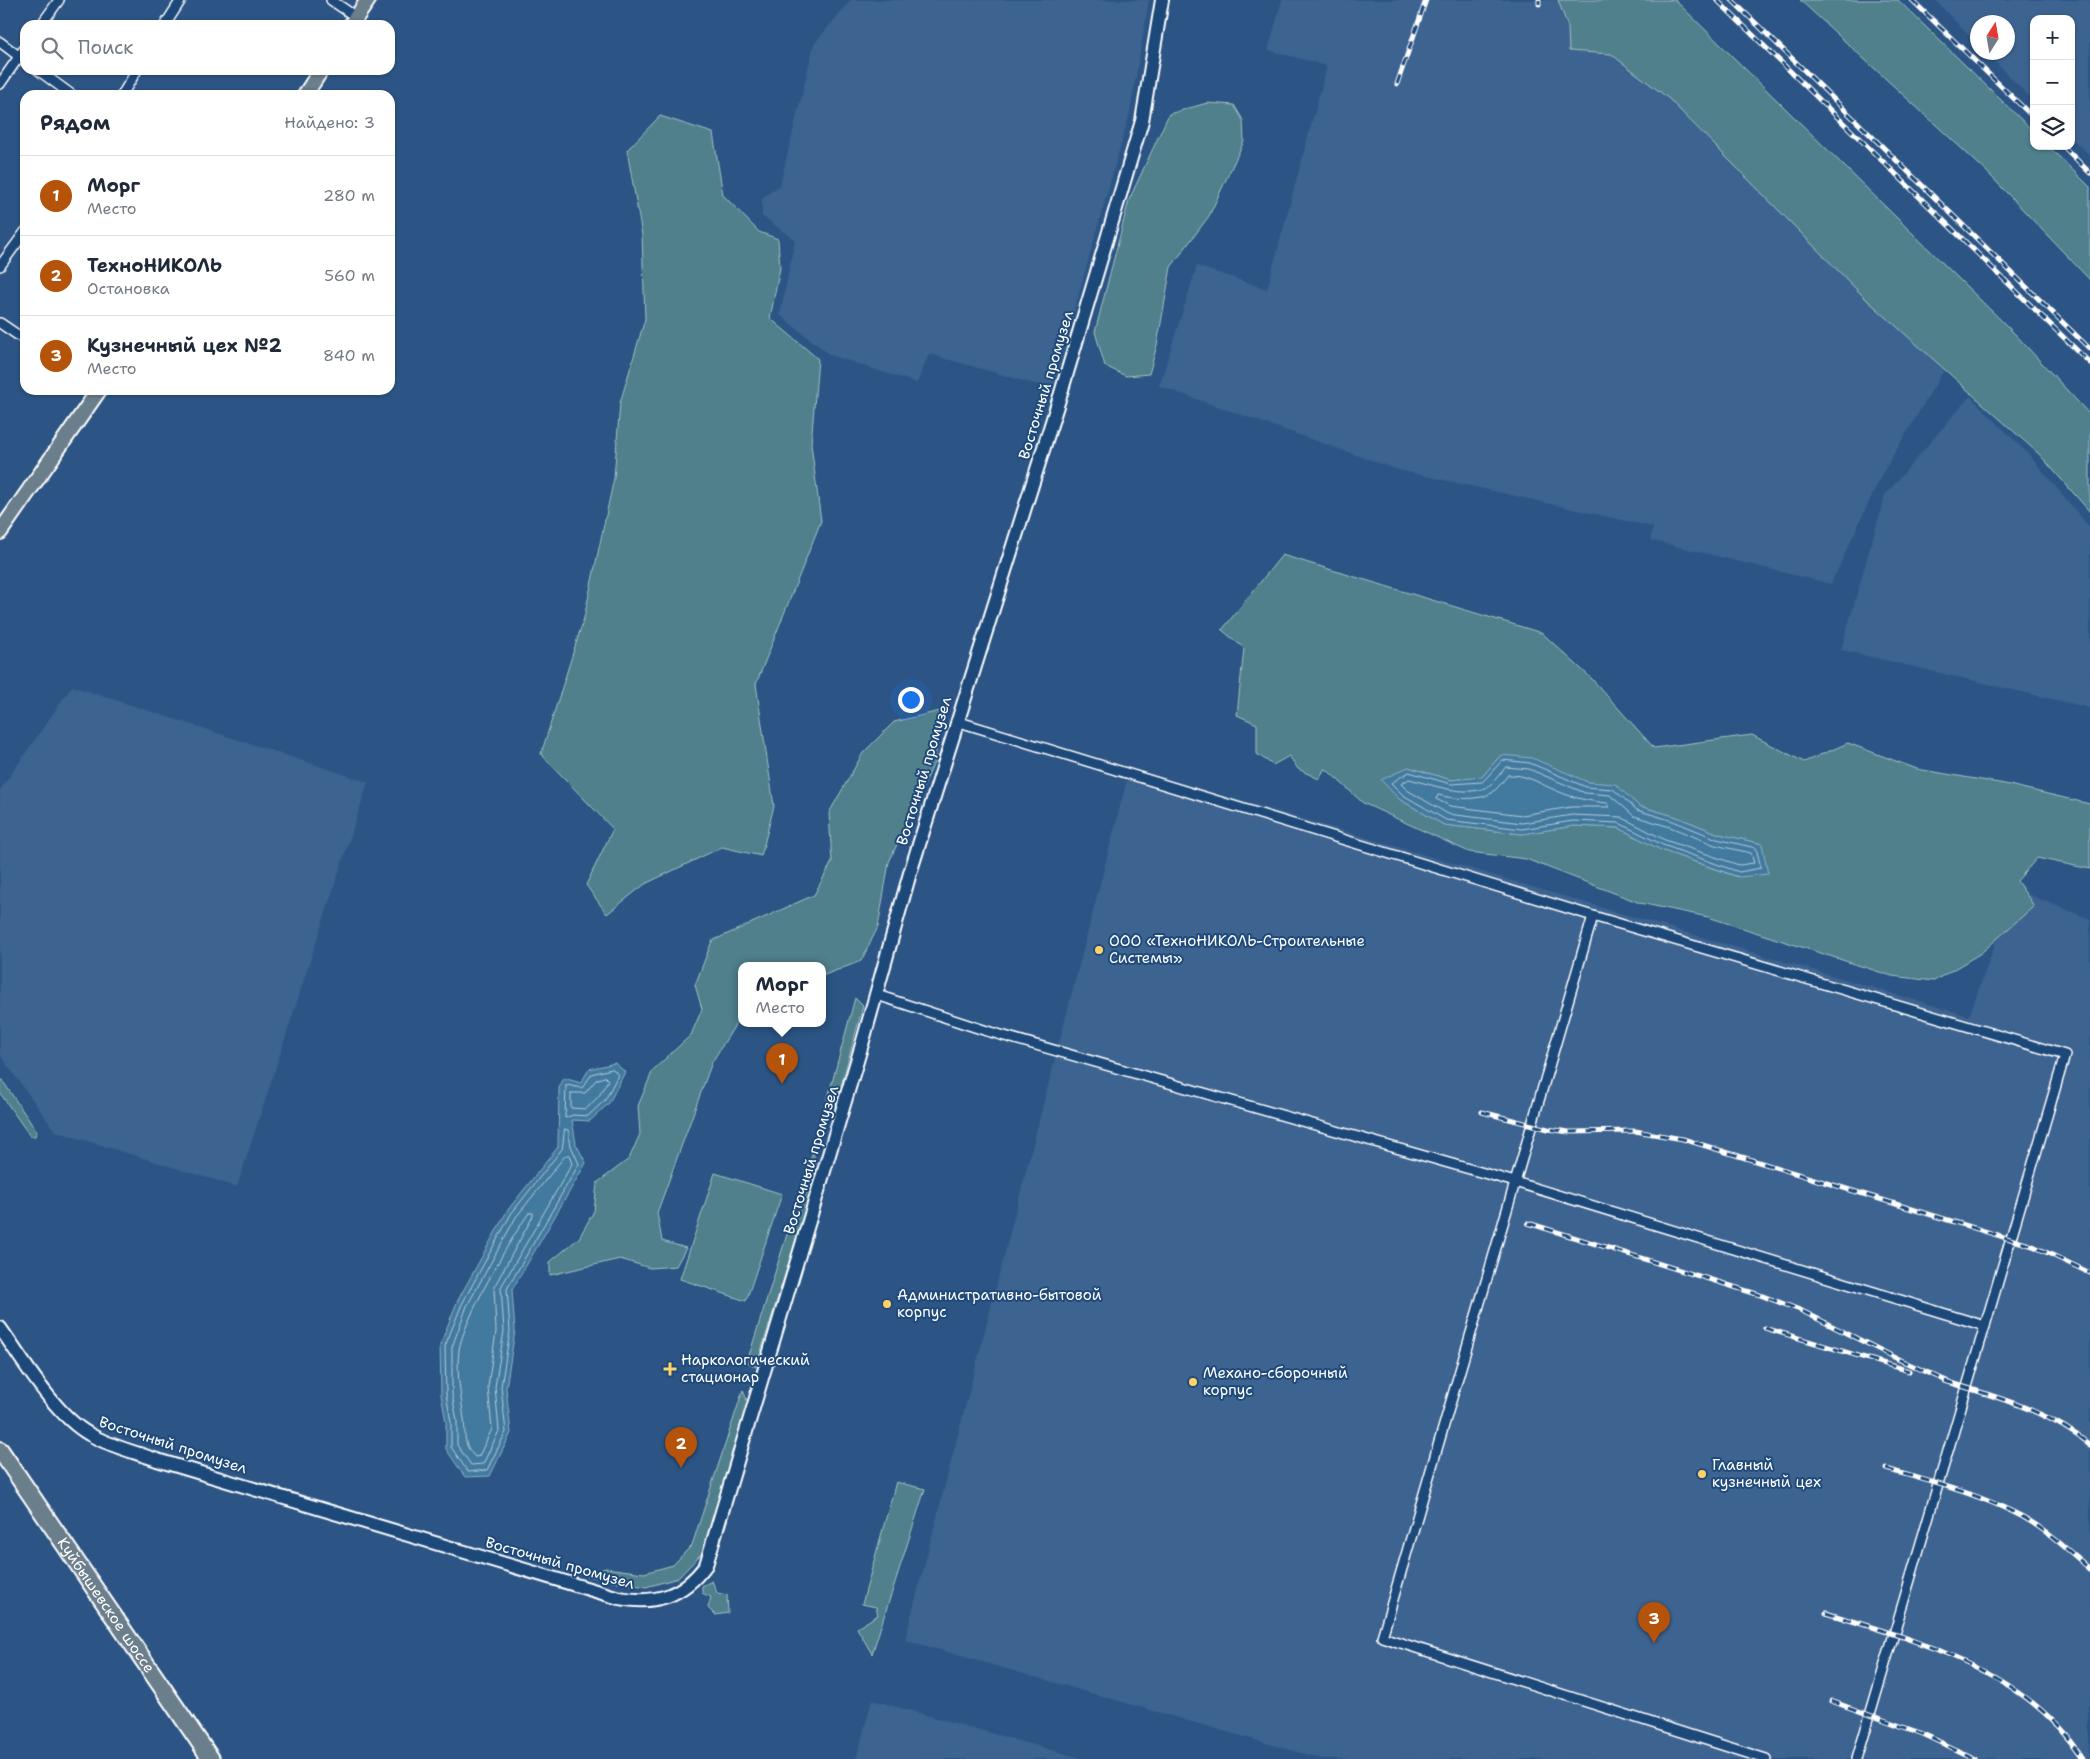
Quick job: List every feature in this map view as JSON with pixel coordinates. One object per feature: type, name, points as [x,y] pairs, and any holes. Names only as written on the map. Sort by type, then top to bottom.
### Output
[{"type":"highway","name":"Куйбышевское шоссе","points":[[0,1450],[211,1759]]},
{"type":"main road","points":[[354,20],[368,0]]},
{"type":"main road","points":[[308,90],[318,75]]},
{"type":"main road","points":[[0,532],[95,395]]},
{"type":"street","points":[[44,20],[58,0]]},
{"type":"street","points":[[168,20],[181,0]]},
{"type":"street","points":[[331,0],[352,20]]},
{"type":"street","name":"Восточный промузел","points":[[0,1328],[46,1393],[67,1416],[88,1434],[158,1460],[608,1595],[635,1601],[666,1598],[695,1580],[706,1565],[956,721],[1061,393],[1142,121],[1162,0]]},
{"type":"street","points":[[0,42],[20,57]]},
{"type":"street","points":[[0,84],[20,61]]},
{"type":"street","points":[[45,75],[65,90]]},
{"type":"street","points":[[125,90],[134,75]]},
{"type":"street","points":[[0,266],[20,239]]},
{"type":"street","points":[[0,323],[20,337]]},
{"type":"street","points":[[956,721],[1593,916],[2065,1055],[1857,1759]]},
{"type":"street","points":[[1593,916],[1382,1637],[1766,1759]]},
{"type":"street","points":[[876,995],[986,1030],[1515,1182],[1985,1326]]},
{"type":"shaded area","points":[[851,0],[1149,0],[1130,112],[1052,389],[929,354],[917,383],[830,355],[780,315],[795,240],[762,216],[762,198],[780,185],[814,44]]},
{"type":"shaded area","points":[[1282,0],[1568,0],[1944,370],[1881,476],[1831,584],[1650,540],[1653,527],[1399,470],[1159,386],[1197,266],[1267,289],[1327,66],[1268,50]]},
{"type":"shaded area","points":[[1935,0],[2090,0],[2090,155],[2075,142],[2075,15],[2030,15],[2030,97],[1993,60],[2015,60],[2015,15],[1970,15],[1970,37]]},
{"type":"shaded area","points":[[1970,396],[2031,457],[2090,528],[2090,708],[1841,650],[1885,495]]},
{"type":"shaded area","points":[[72,686],[368,782],[237,1187],[55,1131],[0,1055],[0,790]]},
{"type":"shaded area","points":[[1130,768],[1969,1016],[2015,889],[2090,919],[2090,1759],[1322,1759],[905,1640]]},
{"type":"shaded area","points":[[872,1700],[1084,1759],[856,1759]]},
{"type":"green space","points":[[1558,0],[1675,0],[2014,333],[2090,415],[2090,512],[2040,455],[1866,299],[1668,98],[1611,54],[1569,51],[1568,27]]},
{"type":"green space","points":[[1800,0],[1898,0],[2030,128],[2030,150],[2052,150],[2090,187],[2090,280],[1985,170]]},
{"type":"green space","points":[[1207,103],[1234,105],[1243,120],[1244,141],[1209,216],[1171,267],[1157,345],[1149,374],[1126,376],[1105,366],[1095,332],[1129,200],[1169,114]]},
{"type":"green space","points":[[660,116],[713,133],[723,195],[759,232],[778,239],[780,268],[770,318],[818,359],[811,444],[821,521],[756,684],[774,806],[761,856],[722,847],[645,884],[607,914],[586,885],[613,829],[541,754],[584,618],[614,478],[620,403],[645,319],[642,235],[627,150]]},
{"type":"green space","points":[[1282,555],[1542,633],[1591,678],[1654,748],[1752,735],[1804,762],[1848,743],[1917,769],[2005,784],[2090,804],[2090,869],[2037,858],[2017,881],[2034,906],[1981,953],[1934,981],[1892,976],[1708,917],[1640,903],[1526,859],[1469,852],[1363,803],[1325,768],[1319,779],[1298,769],[1289,756],[1273,765],[1257,754],[1257,724],[1237,715],[1244,648],[1222,630]],"holes":[[[1501,755],[1588,782],[1615,785],[1639,806],[1674,816],[1719,834],[1762,844],[1738,877],[1661,850],[1619,828],[1574,826],[1522,834],[1444,825],[1399,799],[1408,767],[1451,780],[1482,777]]]},
{"type":"green space","points":[[944,710],[934,763],[889,862],[878,927],[861,961],[826,974],[826,962],[738,962],[738,1020],[712,1062],[657,1213],[662,1241],[686,1248],[676,1266],[650,1268],[620,1259],[550,1275],[550,1262],[579,1238],[594,1211],[597,1183],[629,1159],[640,1134],[638,1106],[653,1070],[691,1035],[702,1009],[695,985],[712,941],[814,895],[832,862],[829,813],[863,753],[894,722]]},
{"type":"green space","points":[[855,998],[863,1006],[835,1108],[827,1101]]},
{"type":"green space","points":[[0,1077],[37,1132],[35,1136],[30,1136],[0,1093]]},
{"type":"green space","points":[[813,1151],[817,1172],[756,1367],[747,1362]]},
{"type":"green space","points":[[715,1173],[782,1194],[746,1301],[680,1279]]},
{"type":"green space","points":[[743,1390],[748,1403],[702,1553],[678,1578],[646,1587],[583,1575],[606,1568],[644,1573],[673,1565],[692,1545]]},
{"type":"green space","points":[[896,1482],[925,1489],[872,1654],[857,1628],[878,1615],[876,1607],[862,1604]]},
{"type":"green space","points":[[712,1581],[717,1593],[727,1595],[728,1613],[715,1615],[708,1608],[711,1597],[702,1593],[702,1586]]},
{"type":"water","points":[[1501,755],[1532,758],[1588,782],[1615,784],[1639,806],[1674,816],[1719,834],[1762,844],[1768,874],[1739,877],[1661,850],[1619,828],[1574,826],[1522,834],[1444,825],[1399,799],[1381,780],[1408,767],[1451,780],[1482,777]]},
{"type":"water","points":[[615,1063],[625,1072],[609,1103],[590,1121],[572,1120],[576,1144],[586,1163],[512,1290],[515,1331],[506,1388],[511,1433],[490,1476],[465,1477],[446,1449],[446,1422],[441,1395],[440,1345],[457,1302],[507,1211],[558,1147],[559,1088],[564,1078],[581,1083],[589,1069]]},
{"type":"railway","points":[[1397,84],[1426,0]]},
{"type":"railway","points":[[1717,0],[2090,363]]},
{"type":"railway","points":[[1732,0],[2090,349]]},
{"type":"railway","points":[[1912,0],[2030,114]]},
{"type":"railway","points":[[2067,150],[2090,173]]},
{"type":"railway","points":[[1482,1112],[1548,1129],[1569,1132],[1635,1131],[1683,1139],[2033,1246],[2090,1273]]},
{"type":"railway","points":[[1528,1223],[1760,1295],[1800,1310],[1951,1383]]},
{"type":"railway","points":[[1765,1328],[1909,1371]]},
{"type":"railway","points":[[1945,1381],[2021,1406],[2057,1422],[2090,1445]]},
{"type":"railway","points":[[1886,1469],[1956,1489],[2007,1509],[2041,1528],[2090,1569]]},
{"type":"railway","points":[[1826,1613],[1935,1649],[2002,1681],[2032,1702],[2060,1728],[2084,1759]]},
{"type":"railway","points":[[1831,1701],[1923,1734],[1976,1759]]},
{"type":"place","name":"ООО «ТехноНИКОЛЬ-Строительные Системы»","points":[[1099,950]]},
{"type":"place","name":"Морг","points":[[782,1084]]},
{"type":"place","name":"Административно-бытовой корпус","points":[[887,1304]]},
{"type":"place","name":"Наркологический стационар","points":[[670,1369]]},
{"type":"place","name":"Механо-сборочный корпус","points":[[1193,1382]]},
{"type":"place","name":"ТехноНИКОЛЬ","points":[[681,1468]]},
{"type":"place","name":"Главный кузнечный цех","points":[[1702,1474]]},
{"type":"place","name":"Кузнечный цех №2","points":[[1654,1643]]}]
